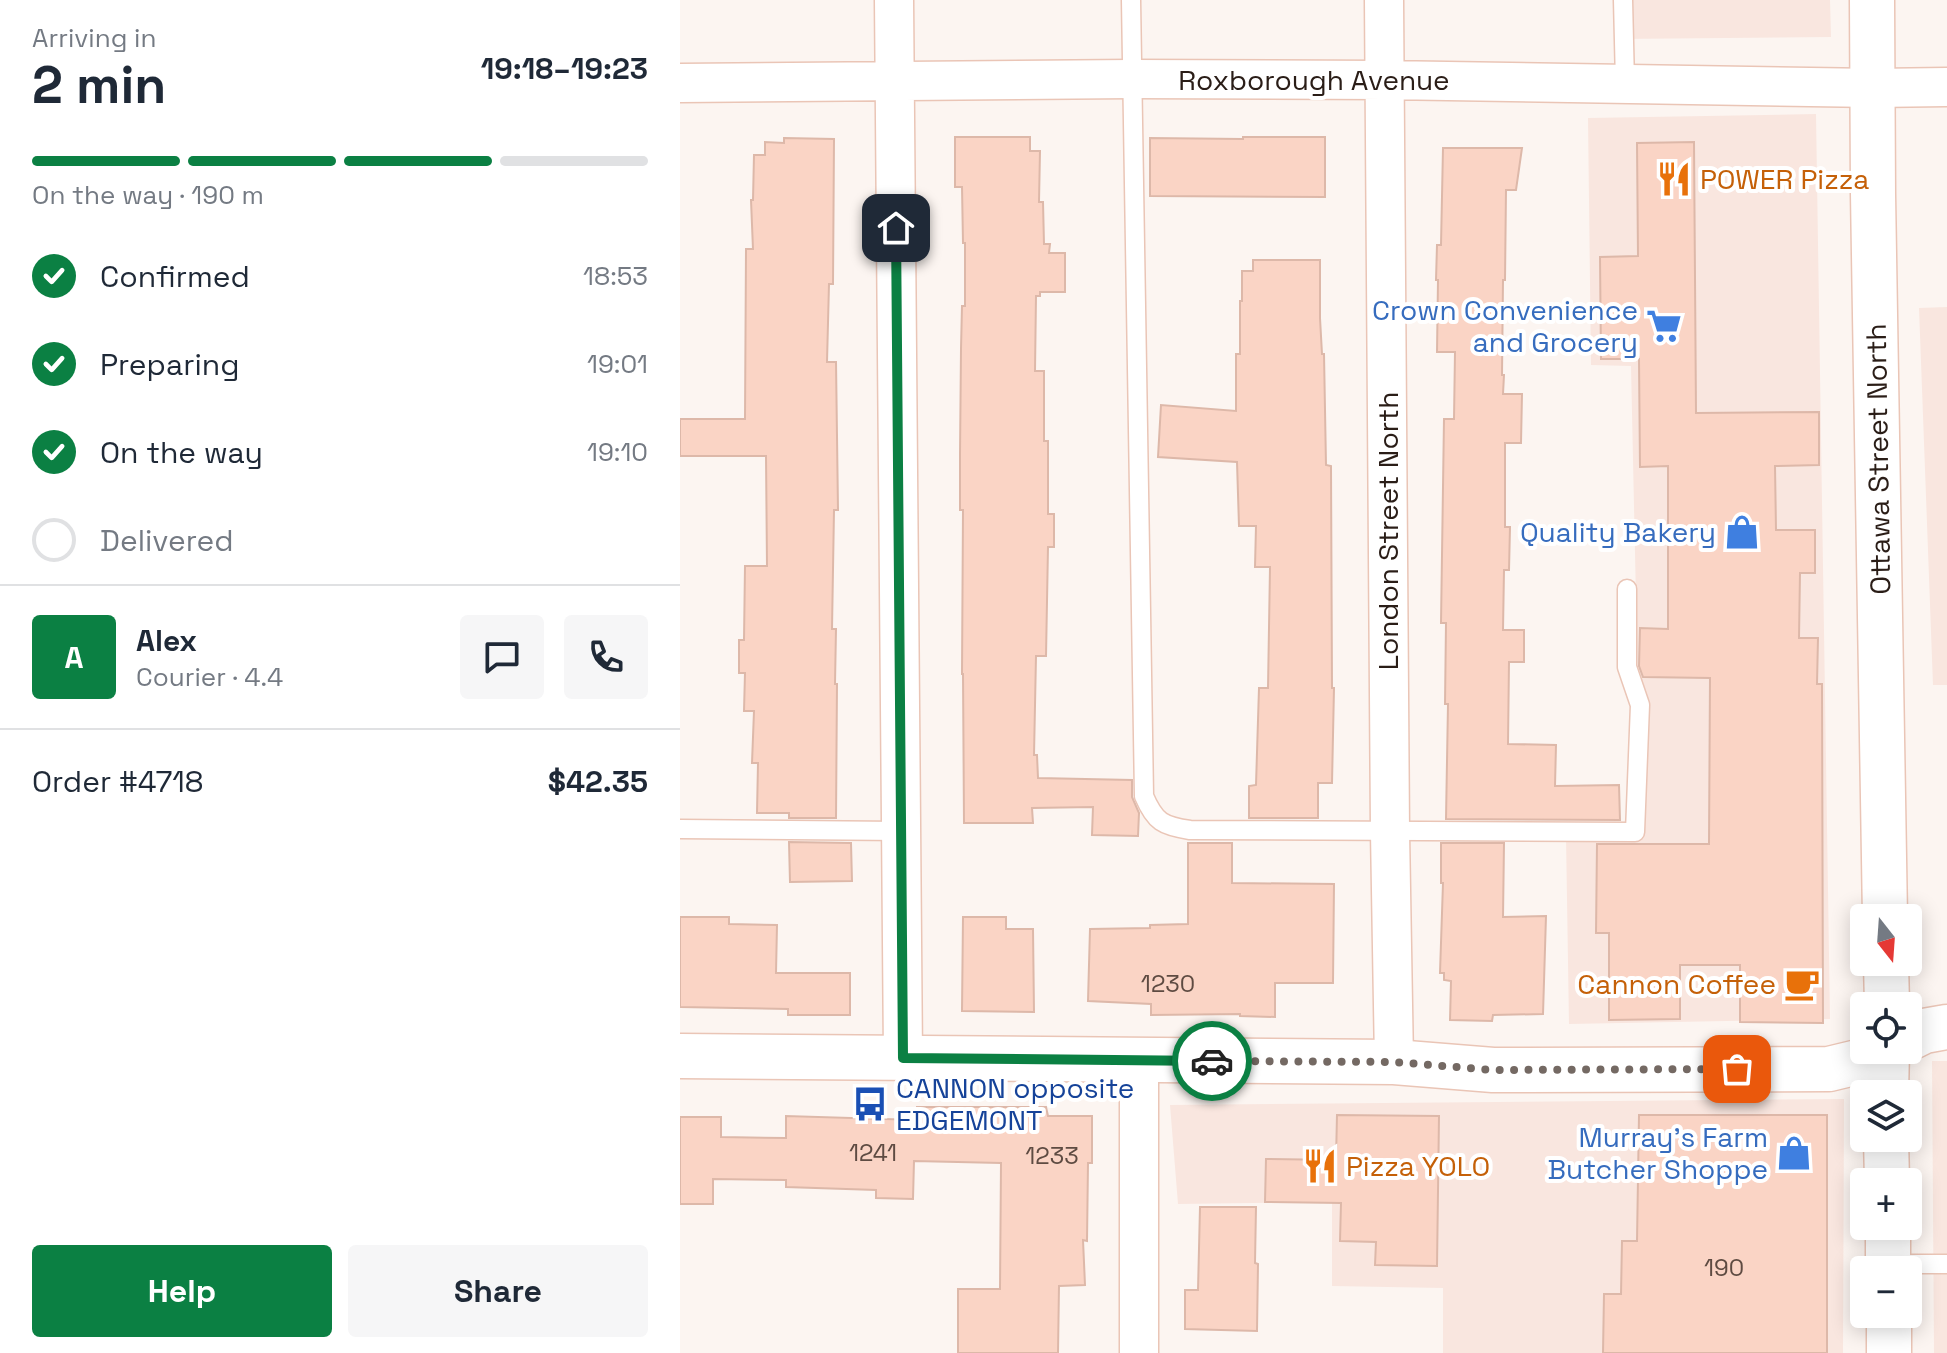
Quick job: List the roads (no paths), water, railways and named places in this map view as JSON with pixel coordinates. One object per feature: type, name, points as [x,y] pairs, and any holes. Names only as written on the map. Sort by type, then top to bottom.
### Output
[{"type":"street","points":[[894,0],[903,1058]]},
{"type":"street","name":"London Street North","points":[[1384,0],[1394,1062]]},
{"type":"street","name":"Ottawa Street North","points":[[1872,0],[1885,904]]},
{"type":"street","name":"Roxborough Avenue","points":[[680,83],[1132,79],[1947,87]]},
{"type":"street","points":[[1922,1032],[1947,1027]]},
{"type":"street","points":[[680,1056],[1394,1062],[1493,1070],[1829,1069],[1850,1064]]},
{"type":"street","points":[[1139,1061],[1139,1353]]},
{"type":"street","points":[[1889,1328],[1889,1353]]},
{"type":"lane","points":[[1131,0],[1144,796],[1152,814],[1167,826],[1190,830],[1635,832],[1640,705],[1627,667],[1627,589]]},
{"type":"lane","points":[[1623,0],[1625,83]]},
{"type":"lane","points":[[680,829],[901,831]]},
{"type":"lane","points":[[1888,1253],[1947,1264]]},
{"type":"place","name":"POWER Pizza","points":[[1674,179]]},
{"type":"place","name":"Crown Convenience and Grocery","points":[[1664,326]]},
{"type":"place","name":"Quality Bakery","points":[[1742,532]]},
{"type":"place","name":"Cannon Coffee","points":[[1802,984]]},
{"type":"place","name":"CANNON opposite EDGEMONT","points":[[870,1104]]},
{"type":"place","name":"Murray's Farm Butcher Shoppe","points":[[1794,1153]]},
{"type":"place","name":"Pizza YOLO","points":[[1320,1166]]}]
